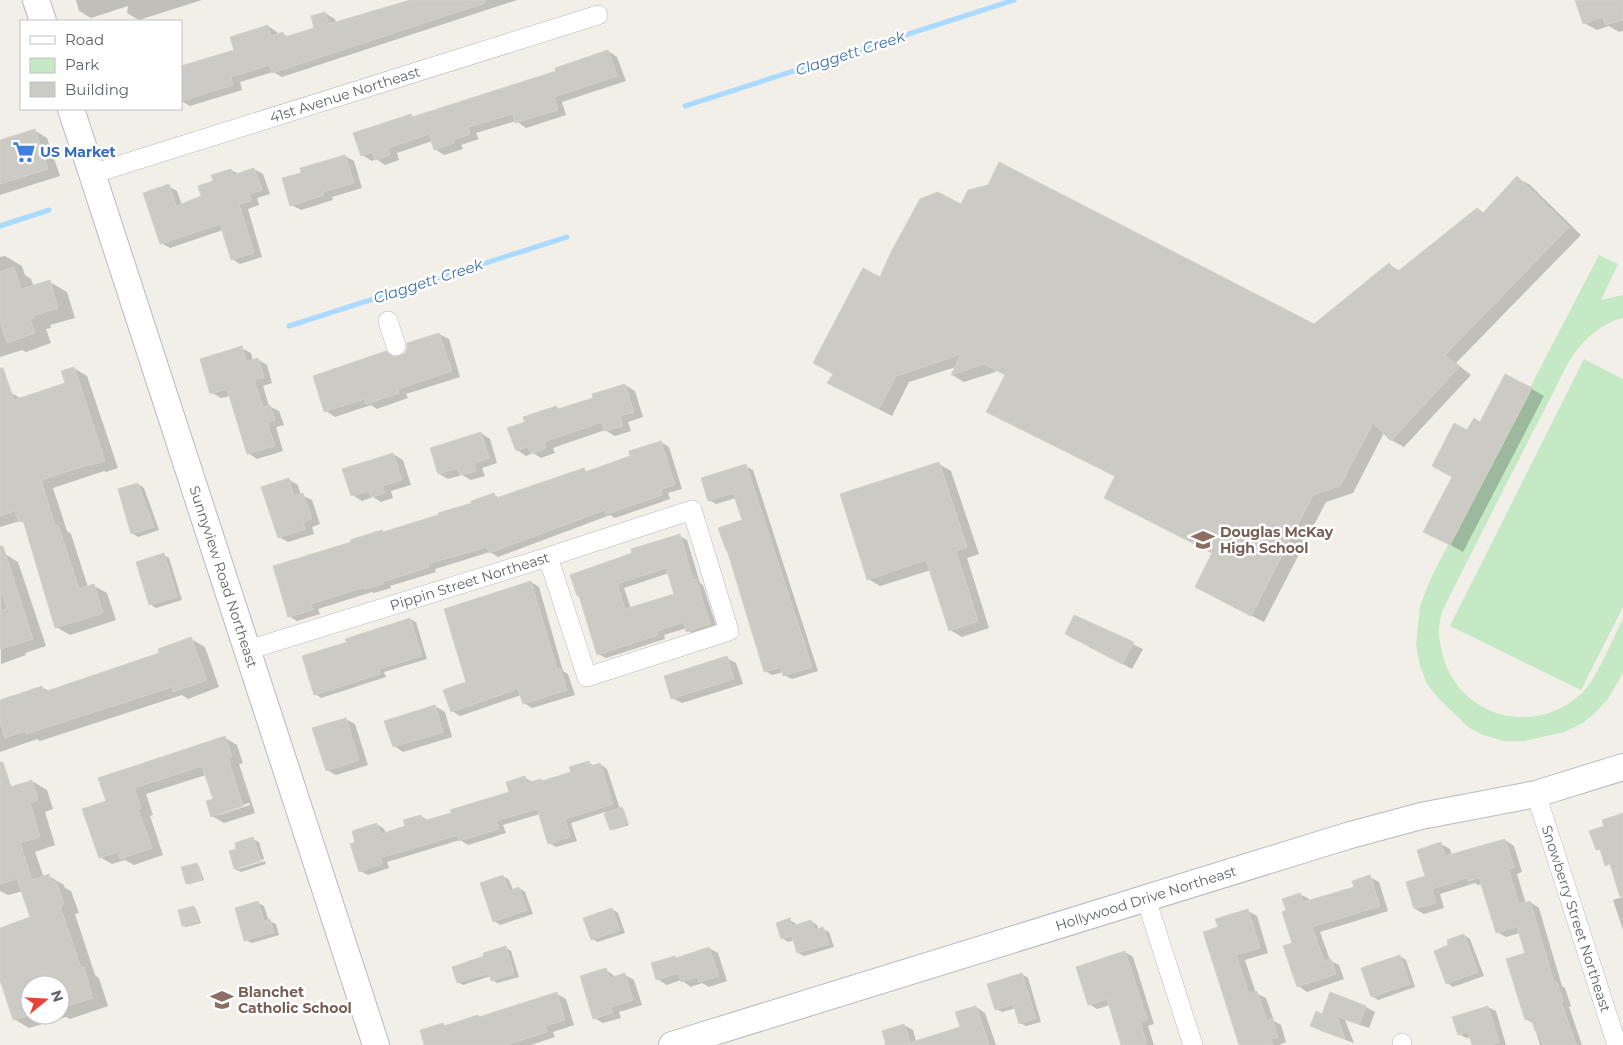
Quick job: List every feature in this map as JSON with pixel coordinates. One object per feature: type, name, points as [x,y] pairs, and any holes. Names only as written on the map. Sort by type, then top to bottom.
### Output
[{"type":"main road","points":[[36,0],[43,20]]},
{"type":"main road","name":"Sunnyview Road Northeast","points":[[71,110],[376,1045]]},
{"type":"main road","name":"Hollywood Drive Northeast","points":[[672,1045],[1347,836],[1402,821],[1536,794],[1623,767]]},
{"type":"street","name":"41st Avenue Northeast","points":[[92,174],[598,15]]},
{"type":"street","points":[[388,321],[396,346]]},
{"type":"street","name":"Pippin Street Northeast","points":[[248,650],[548,557],[692,510],[729,631],[587,677],[548,557]]},
{"type":"street","name":"Snowberry Street Northeast","points":[[1536,794],[1617,1045]]},
{"type":"street","points":[[1146,898],[1194,1045]]},
{"type":"green space","points":[[1599,255],[1618,264],[1601,300],[1623,295],[1623,318],[1606,325],[1590,336],[1567,365],[1448,599],[1441,617],[1439,634],[1448,670],[1461,689],[1478,704],[1497,713],[1519,717],[1541,715],[1562,707],[1582,693],[1598,669],[1623,619],[1623,673],[1608,699],[1583,723],[1564,732],[1524,741],[1504,741],[1483,735],[1468,727],[1438,698],[1427,684],[1420,666],[1416,645],[1420,606],[1431,578]]},
{"type":"green space","points":[[1584,359],[1623,379],[1623,607],[1581,690],[1450,626]]},
{"type":"building","points":[[410,0],[485,0],[485,3],[272,73],[269,65],[231,77],[233,85],[182,101],[182,66],[234,50],[230,37],[268,25],[271,36],[283,32],[285,37],[314,28],[311,16],[325,12],[329,24]]},
{"type":"building","points":[[1575,0],[1623,0],[1623,20],[1605,25],[1603,17],[1583,24]]},
{"type":"building","points":[[608,50],[617,76],[554,97],[558,110],[515,123],[513,114],[468,127],[470,134],[453,140],[454,143],[434,150],[429,134],[388,148],[390,155],[375,160],[372,152],[361,156],[353,133],[411,114],[412,117],[556,71],[555,68]]},
{"type":"building","points":[[35,129],[48,169],[0,184],[0,140]]},
{"type":"building","points":[[345,155],[354,183],[323,192],[324,195],[290,206],[282,178],[301,173],[300,168]]},
{"type":"building","points":[[999,162],[1314,324],[1389,263],[1397,272],[1477,208],[1483,213],[1517,176],[1569,227],[1445,355],[1459,367],[1391,441],[1373,423],[1340,486],[1313,495],[1251,616],[1195,587],[1212,553],[1104,498],[1115,476],[986,412],[1005,375],[984,364],[951,375],[961,354],[896,376],[879,409],[827,383],[833,374],[813,363],[863,268],[880,277],[890,254],[920,199],[938,192],[961,204],[968,190],[988,185]]},
{"type":"building","points":[[254,168],[262,190],[249,194],[251,201],[239,204],[254,253],[231,260],[220,224],[160,244],[143,193],[169,184],[176,206],[201,196],[198,186],[213,181],[211,175],[231,169],[233,175]]},
{"type":"building","points":[[14,267],[21,289],[50,280],[58,308],[33,316],[34,318],[30,319],[35,333],[7,343],[0,321],[0,272]]},
{"type":"building","points":[[439,333],[452,371],[398,389],[399,393],[366,404],[365,399],[324,412],[313,376],[386,351],[393,357],[400,356],[405,353],[407,343]]},
{"type":"building","points":[[242,346],[246,362],[258,358],[264,377],[254,380],[263,407],[270,405],[275,420],[267,422],[275,446],[247,454],[227,389],[210,394],[200,359]]},
{"type":"building","points":[[74,367],[105,461],[41,480],[55,526],[58,525],[79,589],[94,584],[103,613],[55,628],[23,520],[19,522],[15,511],[0,516],[0,368],[3,368],[14,400],[65,383],[61,371]]},
{"type":"building","points":[[1505,374],[1532,388],[1450,545],[1423,532],[1452,477],[1432,466],[1454,423],[1467,430],[1474,418],[1480,422]]},
{"type":"building","points":[[625,384],[634,412],[620,416],[623,426],[604,431],[602,422],[544,442],[546,448],[531,454],[528,447],[516,451],[507,428],[525,422],[523,417],[556,406],[558,409],[593,398],[592,394]]},
{"type":"building","points":[[481,432],[489,458],[474,463],[476,471],[460,475],[458,468],[438,474],[430,448]]},
{"type":"building","points":[[661,441],[675,485],[661,489],[662,495],[606,514],[605,510],[489,553],[487,547],[428,564],[429,567],[383,582],[383,584],[365,589],[365,587],[311,604],[313,610],[288,617],[273,566],[351,542],[350,540],[382,530],[383,532],[438,515],[438,513],[472,503],[471,501],[494,493],[496,498],[584,468],[585,472],[630,456],[629,451]]},
{"type":"building","points":[[393,453],[402,480],[382,486],[385,493],[371,497],[369,491],[351,496],[342,469]]},
{"type":"building","points":[[939,462],[967,547],[956,551],[978,621],[949,631],[926,560],[867,580],[840,494]]},
{"type":"building","points":[[746,464],[812,667],[783,676],[781,667],[764,672],[727,550],[718,528],[742,520],[733,493],[708,501],[701,478]]},
{"type":"building","points":[[289,478],[294,496],[303,493],[312,519],[303,522],[305,529],[278,538],[261,487]]},
{"type":"building","points":[[138,483],[154,527],[131,534],[118,489]]},
{"type":"building","points":[[680,534],[693,580],[696,579],[710,624],[686,632],[684,622],[657,631],[658,635],[597,655],[579,596],[577,596],[570,575],[632,553],[631,549]],"holes":[[[666,568],[674,594],[625,609],[617,584]]]},
{"type":"building","points":[[0,546],[3,546],[33,639],[0,649],[0,611],[7,609],[0,588]]},
{"type":"building","points":[[164,553],[177,597],[149,605],[136,562]]},
{"type":"building","points":[[531,581],[557,669],[560,668],[567,690],[523,704],[518,689],[451,712],[443,690],[466,682],[444,609]]},
{"type":"building","points":[[1074,615],[1134,642],[1122,664],[1065,634]]},
{"type":"building","points":[[410,618],[422,656],[379,669],[380,674],[314,695],[302,656],[347,642],[345,639]]},
{"type":"building","points":[[191,637],[207,680],[173,692],[172,687],[26,734],[25,731],[5,738],[0,723],[0,700],[42,686],[44,692],[159,653],[158,649]]},
{"type":"building","points":[[727,656],[734,679],[671,699],[664,676]]},
{"type":"building","points":[[435,705],[443,732],[393,747],[384,721]]},
{"type":"building","points":[[346,718],[359,760],[326,771],[312,728]]},
{"type":"building","points":[[225,736],[232,756],[228,758],[243,806],[211,817],[206,801],[213,799],[202,766],[134,788],[141,808],[138,809],[152,848],[120,859],[118,852],[99,858],[82,809],[106,801],[98,778]]},
{"type":"building","points":[[589,761],[590,766],[600,763],[613,804],[565,819],[570,837],[548,844],[537,809],[496,821],[499,829],[459,841],[458,835],[380,858],[382,864],[359,872],[350,844],[355,842],[352,831],[377,823],[381,834],[405,826],[403,820],[421,815],[423,821],[451,813],[450,810],[509,792],[506,782],[525,776],[527,783],[541,779],[542,781],[571,772],[569,767]]},
{"type":"building","points":[[0,762],[3,762],[11,787],[32,780],[38,800],[30,803],[40,837],[20,843],[32,880],[49,874],[52,882],[56,881],[64,904],[60,906],[81,968],[84,967],[93,998],[70,1005],[70,975],[20,975],[20,1018],[13,1020],[0,980],[0,928],[30,917],[17,879],[0,884]]},
{"type":"building","points":[[622,807],[628,823],[610,830],[604,814]]},
{"type":"building","points":[[1623,813],[1623,896],[1620,897],[1610,864],[1605,866],[1600,849],[1596,850],[1589,831],[1604,826],[1602,820]]},
{"type":"building","points":[[253,837],[261,861],[234,869],[229,851],[236,849],[235,843]]},
{"type":"building","points":[[1505,839],[1514,867],[1508,869],[1519,904],[1530,901],[1554,982],[1557,982],[1563,1001],[1561,1002],[1576,1045],[1543,1045],[1537,1030],[1535,1031],[1531,1018],[1525,1020],[1506,959],[1525,953],[1517,927],[1496,933],[1479,878],[1468,881],[1467,878],[1432,889],[1436,903],[1414,909],[1406,882],[1425,876],[1417,850],[1441,842],[1445,856]]},
{"type":"building","points":[[197,863],[202,879],[186,884],[181,867]]},
{"type":"building","points":[[503,875],[509,891],[519,887],[527,910],[493,922],[480,883]]},
{"type":"building","points":[[1370,875],[1380,906],[1312,927],[1324,961],[1331,959],[1336,974],[1297,987],[1283,946],[1292,943],[1282,912],[1286,910],[1282,899],[1300,893],[1303,902],[1354,887],[1352,881]]},
{"type":"building","points":[[258,901],[264,921],[270,919],[274,932],[244,941],[235,908]]},
{"type":"building","points":[[194,906],[199,922],[182,926],[178,910]]},
{"type":"building","points":[[612,908],[620,930],[591,940],[583,918]]},
{"type":"building","points":[[1248,909],[1260,948],[1236,955],[1249,994],[1257,991],[1267,1021],[1272,1019],[1278,1037],[1271,1039],[1273,1045],[1239,1045],[1203,932],[1218,927],[1215,919]]},
{"type":"building","points":[[790,918],[792,926],[811,920],[815,930],[823,927],[829,944],[797,953],[792,936],[781,939],[776,923]]},
{"type":"building","points":[[1464,934],[1478,972],[1446,984],[1434,951],[1448,945],[1447,940]]},
{"type":"building","points":[[506,946],[514,974],[491,981],[489,973],[457,983],[452,967],[484,956],[483,953]]},
{"type":"building","points":[[709,947],[719,976],[699,982],[697,977],[681,982],[678,973],[656,980],[651,963],[675,956],[676,958]]},
{"type":"building","points":[[1125,951],[1147,1019],[1140,1022],[1147,1045],[1121,1045],[1107,999],[1088,1005],[1076,967]]},
{"type":"building","points":[[1400,955],[1410,984],[1371,997],[1361,968]]},
{"type":"building","points":[[606,968],[610,978],[625,973],[633,1000],[611,1007],[612,1013],[593,1019],[580,976]]},
{"type":"building","points":[[1022,973],[1036,1018],[1019,1024],[1013,1004],[995,1010],[987,984]]},
{"type":"building","points":[[557,992],[565,1020],[545,1026],[547,1032],[506,1045],[424,1045],[420,1030],[443,1023],[444,1026],[478,1015],[479,1017]]},
{"type":"building","points":[[1330,992],[1366,1006],[1359,1024],[1337,1016],[1345,1039],[1310,1026],[1316,1011],[1322,1014]]},
{"type":"building","points":[[976,1006],[989,1045],[912,1045],[912,1042],[960,1027],[955,1012]]},
{"type":"building","points":[[1488,1006],[1499,1042],[1490,1045],[1472,1045],[1468,1032],[1458,1035],[1452,1017]]},
{"type":"building","points":[[904,1024],[911,1045],[886,1045],[882,1031]]},
{"type":"waterway","name":"Claggett Creek","points":[[685,106],[1014,0]]},
{"type":"waterway","name":"Claggett Creek","points":[[0,226],[49,210]]},
{"type":"waterway","name":"Claggett Creek","points":[[289,326],[567,237]]},
{"type":"place","name":"US Market","points":[[24,152]]},
{"type":"place","name":"Douglas McKay High School","points":[[1203,540]]},
{"type":"place","name":"Blanchet Catholic School","points":[[222,1000]]}]
